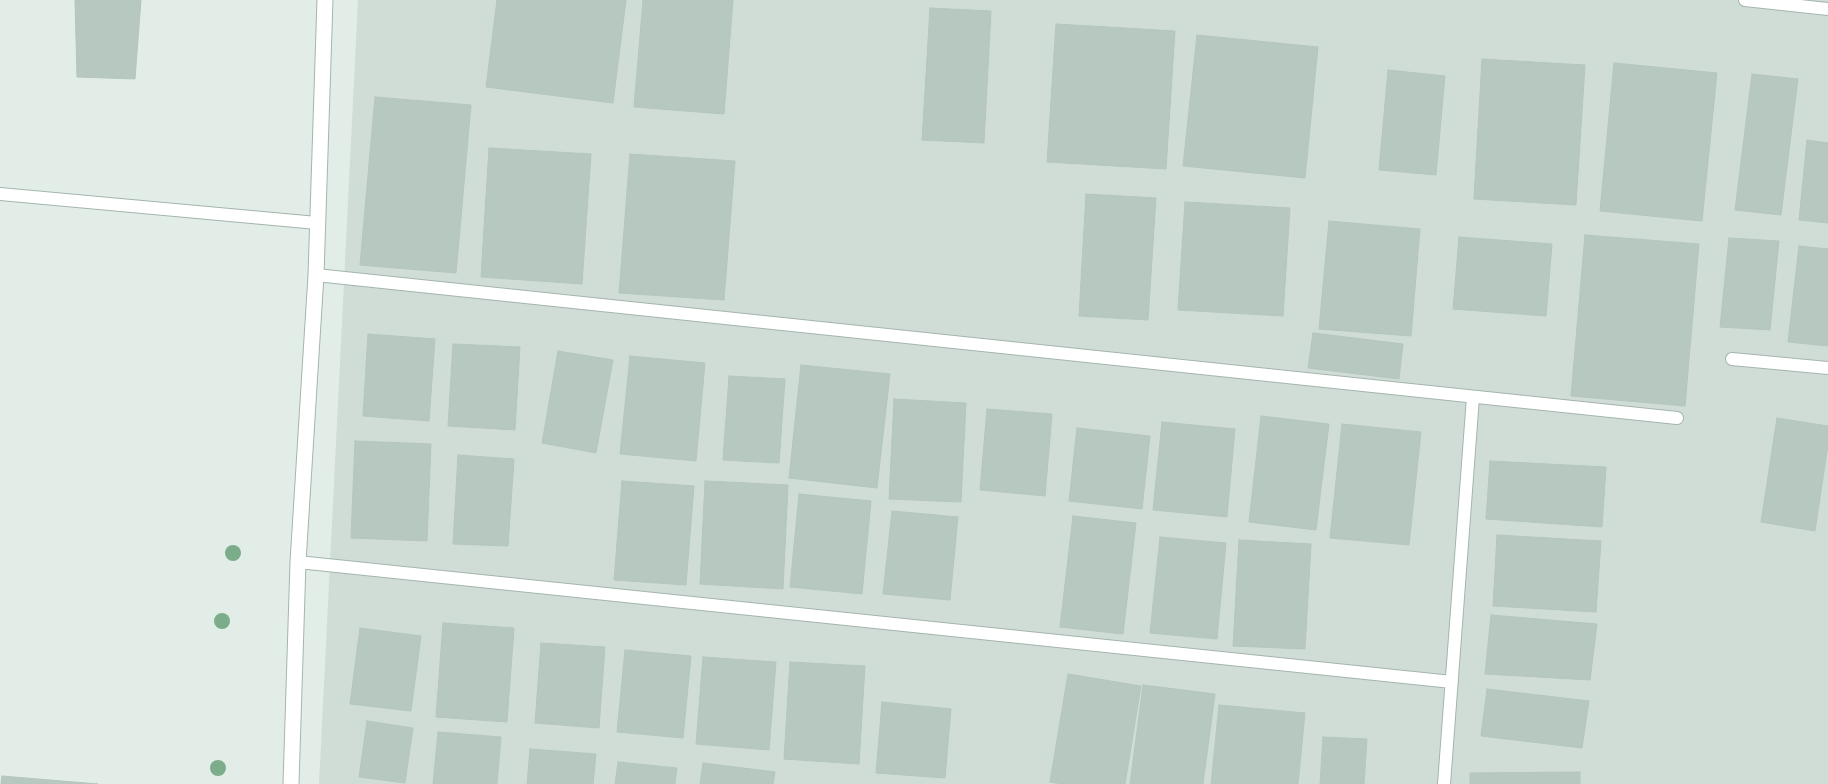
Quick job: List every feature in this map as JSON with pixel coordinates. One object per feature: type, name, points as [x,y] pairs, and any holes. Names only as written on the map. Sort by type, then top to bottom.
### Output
[{"type":"street","points":[[291,784],[298,562],[316,275],[325,0]]},
{"type":"lane","points":[[1745,0],[1828,9]]},
{"type":"lane","points":[[0,194],[317,224]]},
{"type":"lane","points":[[316,275],[1678,418]]},
{"type":"lane","points":[[1732,359],[1828,368]]},
{"type":"lane","points":[[1444,784],[1473,397]]},
{"type":"lane","points":[[298,562],[1452,682]]},
{"type":"shaded area","points":[[358,0],[1828,0],[1828,784],[319,784]]},
{"type":"building","points":[[75,0],[141,0],[135,79],[77,77]]},
{"type":"building","points":[[497,0],[626,0],[613,103],[486,87]]},
{"type":"building","points":[[643,0],[733,0],[724,114],[634,107]]},
{"type":"building","points":[[930,8],[991,11],[984,143],[922,140]]},
{"type":"building","points":[[1056,24],[1175,31],[1166,169],[1047,162]]},
{"type":"building","points":[[1197,35],[1318,47],[1305,178],[1183,166]]},
{"type":"building","points":[[1482,59],[1585,65],[1576,205],[1474,199]]},
{"type":"building","points":[[1614,63],[1717,73],[1702,221],[1600,211]]},
{"type":"building","points":[[1388,70],[1445,76],[1436,175],[1379,170]]},
{"type":"building","points":[[1752,74],[1798,79],[1781,215],[1735,210]]},
{"type":"building","points":[[375,97],[471,105],[456,273],[360,265]]},
{"type":"building","points":[[1807,140],[1828,143],[1828,223],[1799,220]]},
{"type":"building","points":[[489,148],[591,154],[582,284],[481,277]]},
{"type":"building","points":[[630,154],[735,161],[724,300],[619,293]]},
{"type":"building","points":[[1086,194],[1156,198],[1148,320],[1079,316]]},
{"type":"building","points":[[1185,202],[1290,208],[1283,316],[1178,310]]},
{"type":"building","points":[[1329,221],[1420,229],[1411,336],[1319,329]]},
{"type":"building","points":[[1585,235],[1699,244],[1685,406],[1571,396]]},
{"type":"building","points":[[1459,237],[1552,244],[1546,316],[1453,309]]},
{"type":"building","points":[[1729,238],[1779,241],[1770,330],[1720,327]]},
{"type":"building","points":[[1799,246],[1828,249],[1828,346],[1788,342]]},
{"type":"building","points":[[1313,333],[1403,344],[1399,379],[1308,368]]},
{"type":"building","points":[[368,334],[435,339],[429,421],[363,416]]},
{"type":"building","points":[[453,344],[520,347],[515,430],[448,426]]},
{"type":"building","points":[[558,351],[613,360],[596,453],[542,443]]},
{"type":"building","points":[[630,356],[705,363],[696,461],[620,454]]},
{"type":"building","points":[[801,365],[890,374],[877,488],[789,478]]},
{"type":"building","points":[[729,376],[785,379],[779,463],[723,460]]},
{"type":"building","points":[[894,399],[966,403],[961,502],[889,499]]},
{"type":"building","points":[[987,409],[1052,414],[1045,496],[980,490]]},
{"type":"building","points":[[1261,416],[1329,424],[1316,530],[1249,522]]},
{"type":"building","points":[[1777,418],[1828,426],[1828,445],[1815,531],[1761,522]]},
{"type":"building","points":[[1162,422],[1235,429],[1227,517],[1153,510]]},
{"type":"building","points":[[1342,424],[1421,432],[1409,545],[1330,538]]},
{"type":"building","points":[[1077,428],[1150,436],[1142,509],[1069,501]]},
{"type":"building","points":[[355,441],[431,444],[427,541],[351,538]]},
{"type":"building","points":[[458,455],[514,459],[508,546],[453,544]]},
{"type":"building","points":[[1490,461],[1606,467],[1602,527],[1486,519]]},
{"type":"building","points":[[622,481],[694,486],[686,585],[614,580]]},
{"type":"building","points":[[705,481],[788,485],[783,589],[700,584]]},
{"type":"building","points":[[799,494],[871,501],[862,594],[790,587]]},
{"type":"building","points":[[892,511],[958,517],[950,600],[883,594]]},
{"type":"building","points":[[1073,516],[1136,523],[1123,634],[1060,627]]},
{"type":"building","points":[[1497,535],[1601,541],[1596,612],[1493,606]]},
{"type":"building","points":[[1160,537],[1226,543],[1217,639],[1150,633]]},
{"type":"building","points":[[1239,540],[1311,544],[1305,649],[1233,646]]},
{"type":"building","points":[[1491,615],[1597,624],[1590,680],[1485,674]]},
{"type":"building","points":[[443,623],[514,628],[507,722],[436,717]]},
{"type":"building","points":[[360,628],[421,636],[411,711],[350,704]]},
{"type":"building","points":[[541,643],[605,647],[599,728],[535,723]]},
{"type":"building","points":[[625,650],[691,656],[683,738],[617,732]]},
{"type":"building","points":[[703,657],[776,662],[769,750],[696,744]]},
{"type":"building","points":[[790,662],[865,666],[859,764],[784,759]]},
{"type":"building","points":[[1068,674],[1141,686],[1125,784],[1063,784],[1050,782]]},
{"type":"building","points":[[1143,685],[1215,694],[1203,784],[1130,784]]},
{"type":"building","points":[[1487,689],[1589,701],[1582,748],[1481,736]]},
{"type":"building","points":[[882,702],[951,709],[945,778],[876,773]]},
{"type":"building","points":[[1219,705],[1305,713],[1298,784],[1211,784]]},
{"type":"building","points":[[367,721],[413,728],[405,783],[359,777]]},
{"type":"building","points":[[438,732],[501,737],[497,784],[433,784]]},
{"type":"building","points":[[1323,737],[1367,739],[1364,784],[1320,784]]},
{"type":"building","points":[[530,749],[596,754],[593,784],[527,784]]},
{"type":"building","points":[[618,762],[677,768],[675,784],[615,784]]},
{"type":"building","points":[[703,763],[775,772],[773,784],[700,784]]},
{"type":"building","points":[[1580,772],[1580,784],[1470,784],[1470,773]]},
{"type":"building","points":[[2,776],[98,784],[1,784]]}]
